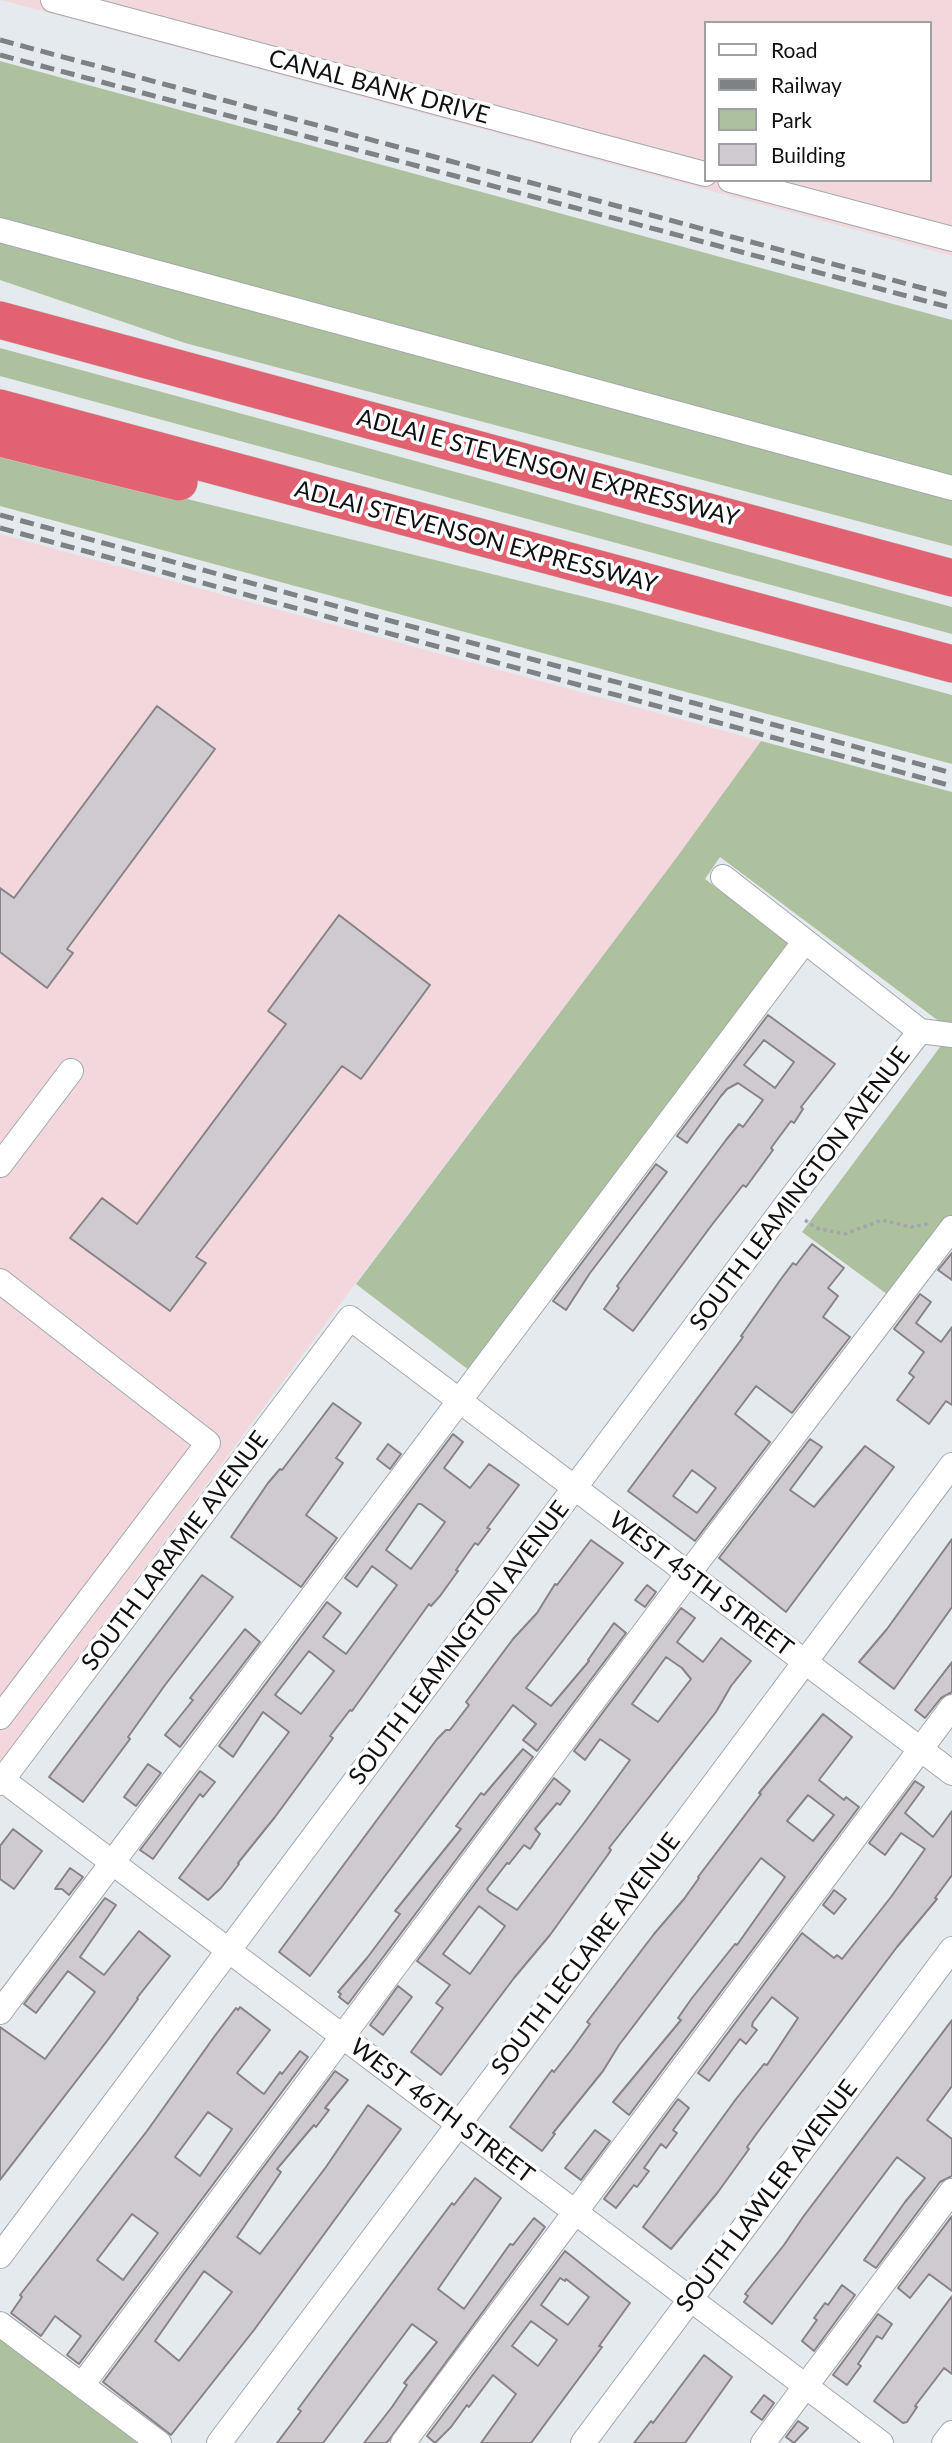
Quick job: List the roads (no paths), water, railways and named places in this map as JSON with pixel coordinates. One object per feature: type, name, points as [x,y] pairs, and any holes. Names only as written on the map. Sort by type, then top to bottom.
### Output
[{"type":"highway","points":[[0,301],[145,359]]},
{"type":"highway","points":[[0,320],[145,359]]},
{"type":"highway","name":"ADLAI E STEVENSON EXPRESSWAY","points":[[145,359],[952,578]]},
{"type":"highway","name":"ADLAI STEVENSON EXPRESSWAY","points":[[0,408],[952,664]]},
{"type":"highway","points":[[0,438],[338,521],[540,554]]},
{"type":"street","name":"CANAL BANK DRIVE","points":[[53,0],[704,174]]},
{"type":"street","points":[[738,182],[952,239]]},
{"type":"street","points":[[0,230],[952,488]]},
{"type":"street","points":[[723,877],[920,1031],[952,1035]]},
{"type":"street","points":[[0,2012],[804,941]]},
{"type":"street","name":"SOUTH LEAMINGTON AVENUE","points":[[0,2256],[786,1205],[920,1031]]},
{"type":"street","points":[[0,1165],[71,1071]]},
{"type":"street","points":[[82,2385],[688,1574],[942,1226]]},
{"type":"street","points":[[0,1281],[208,1443],[0,1717]]},
{"type":"street","name":"WEST 45TH STREET","points":[[350,1318],[952,1773]]},
{"type":"street","name":"SOUTH LARAMIE AVENUE","points":[[1,1781],[350,1318]]},
{"type":"street","name":"SOUTH LECLAIRE AVENUE","points":[[219,2443],[952,1465]]},
{"type":"street","points":[[403,2443],[952,1707]]},
{"type":"street","name":"WEST 46TH STREET","points":[[1,1781],[228,1949],[881,2443]]},
{"type":"street","name":"SOUTH LAWLER AVENUE","points":[[583,2443],[952,1949]]},
{"type":"street","points":[[763,2443],[952,2191]]},
{"type":"street","points":[[0,2324],[159,2443]]},
{"type":"street","points":[[944,2443],[952,2433]]},
{"type":"railway","points":[[0,40],[952,296]]},
{"type":"railway","points":[[0,55],[952,308]]},
{"type":"railway","points":[[0,515],[952,773]]},
{"type":"railway","points":[[0,528],[952,786]]}]
